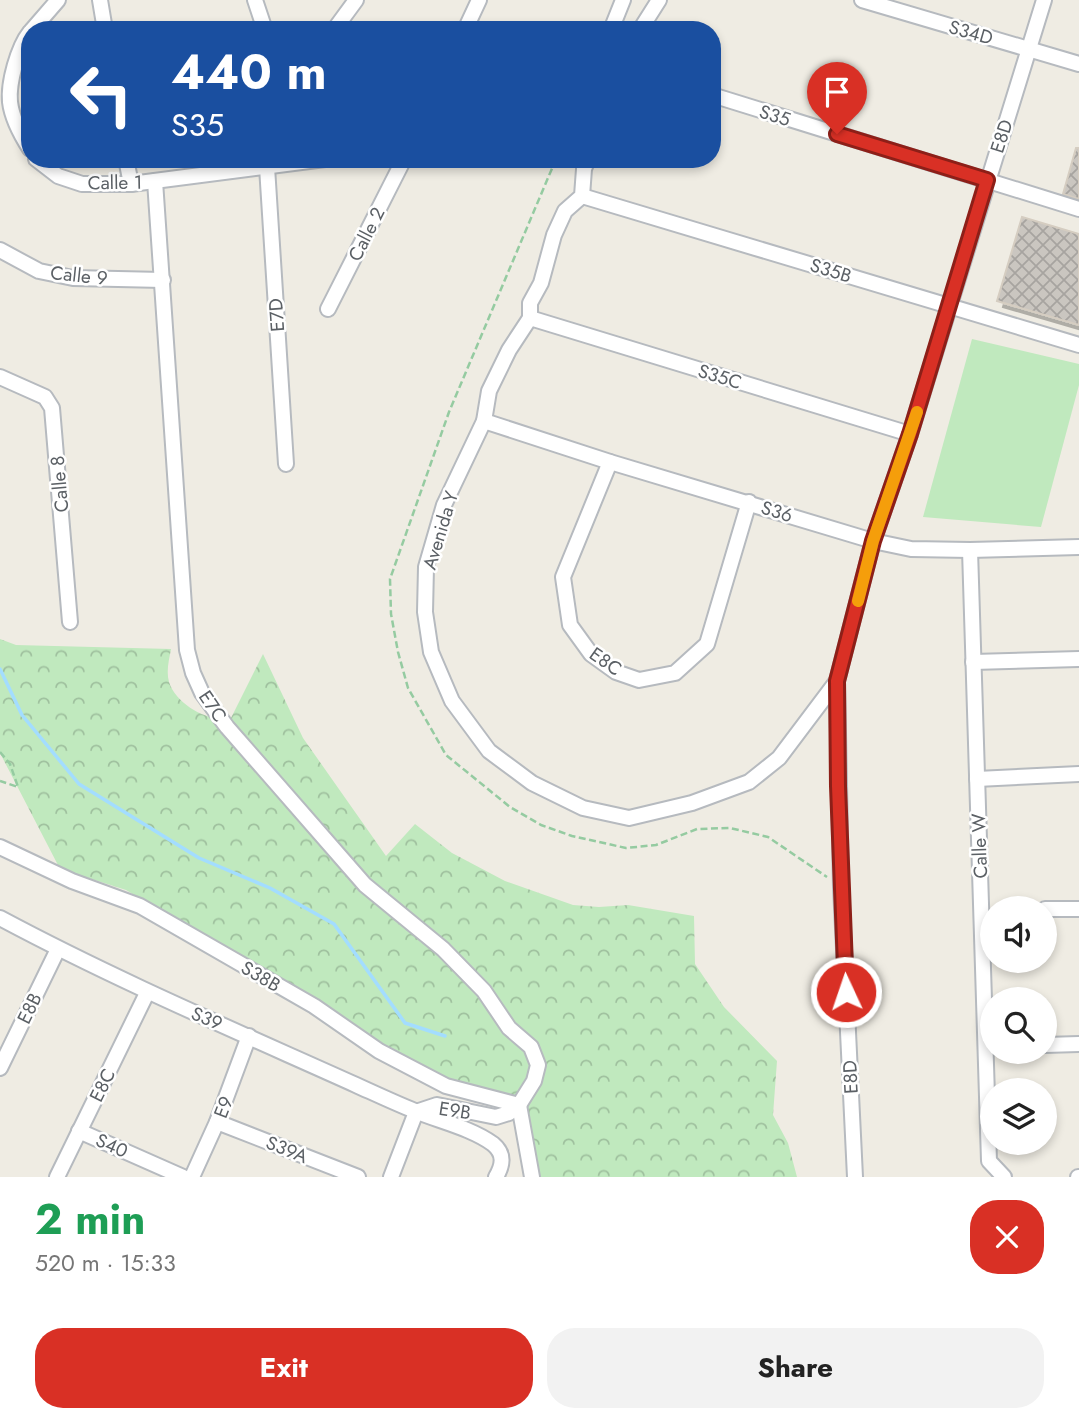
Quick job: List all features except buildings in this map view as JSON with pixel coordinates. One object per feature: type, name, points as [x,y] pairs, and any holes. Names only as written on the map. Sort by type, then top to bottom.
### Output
[{"type":"street","points":[[40,21],[58,0]]},
{"type":"street","points":[[100,0],[104,21]]},
{"type":"street","points":[[256,0],[262,21]]},
{"type":"street","points":[[341,21],[356,0]]},
{"type":"street","points":[[469,21],[479,0]]},
{"type":"street","points":[[615,21],[623,0]]},
{"type":"street","points":[[646,21],[659,0]]},
{"type":"street","name":"S34D","points":[[862,0],[1079,64]]},
{"type":"street","name":"E8D","points":[[856,1177],[841,887],[837,681],[873,541],[910,434],[1044,0]]},
{"type":"street","points":[[21,48],[10,101],[21,133]]},
{"type":"street","name":"S35","points":[[721,98],[1079,209]]},
{"type":"street","name":"Calle 1","points":[[48,168],[58,176],[82,184],[131,184],[259,168]]},
{"type":"street","points":[[128,168],[131,184]]},
{"type":"street","name":"E7D","points":[[267,168],[286,464]]},
{"type":"street","name":"Calle 2","points":[[328,309],[399,168]]},
{"type":"street","points":[[582,196],[584,168]]},
{"type":"street","name":"E7C","points":[[155,181],[187,650],[193,673],[202,693],[227,727],[365,885],[443,949],[484,991],[509,1028],[530,1046],[538,1065],[534,1082],[519,1105]]},
{"type":"street","name":"S35B","points":[[582,196],[1079,345]]},
{"type":"street","name":"Avenida Y","points":[[582,196],[565,211],[554,235],[541,283],[530,303],[530,318],[509,350],[489,391],[484,421],[444,505],[426,566],[425,612],[431,652],[452,701],[489,751],[532,783],[583,808],[629,818],[692,803],[749,782],[779,758],[837,681]]},
{"type":"street","name":"Calle 9","points":[[0,250],[39,271],[73,278],[163,280]]},
{"type":"street","name":"S35C","points":[[530,318],[910,434]]},
{"type":"street","name":"Calle 8","points":[[0,377],[45,397],[52,408],[70,622]]},
{"type":"street","name":"S36","points":[[484,421],[873,541],[911,549],[1079,547]]},
{"type":"street","name":"E8C","points":[[610,461],[563,577],[570,625],[591,654],[615,672],[639,680],[676,673],[707,644],[750,502]]},
{"type":"street","name":"Calle W","points":[[970,550],[977,779],[986,896]]},
{"type":"street","points":[[973,662],[1079,659]]},
{"type":"street","points":[[977,779],[1079,774]]},
{"type":"street","name":"S38B","points":[[0,847],[72,881],[140,906],[314,1006],[379,1051],[446,1086],[519,1105]]},
{"type":"street","points":[[1057,909],[1079,909]]},
{"type":"street","name":"S39","points":[[0,918],[147,993],[249,1035],[494,1145],[501,1154],[503,1165],[496,1177]]},
{"type":"street","name":"E8B","points":[[0,1068],[58,949]]},
{"type":"street","name":"E8C","points":[[57,1177],[147,993]]},
{"type":"street","name":"E9","points":[[192,1177],[217,1122],[249,1035]]},
{"type":"street","points":[[1057,1045],[1079,1044]]},
{"type":"street","name":"Calle W","points":[[989,1064],[989,1161],[1004,1177]]},
{"type":"street","name":"E9B","points":[[391,1177],[416,1112],[438,1105],[496,1117],[509,1113],[519,1105]]},
{"type":"street","points":[[519,1105],[532,1177]]},
{"type":"street","name":"S39A","points":[[217,1122],[358,1177]]},
{"type":"street","name":"S40","points":[[79,1131],[183,1177]]},
{"type":"path","points":[[552,168],[449,412],[390,579],[391,614],[408,688],[446,755],[510,807],[541,825],[572,836],[626,848],[656,845],[697,829],[730,828],[768,837],[841,887]]},
{"type":"path","points":[[0,752],[10,764],[18,787],[0,781]]},
{"type":"green space","points":[[972,339],[1079,364],[1079,385],[1041,527],[923,517]]},
{"type":"green space","points":[[0,639],[16,645],[171,649],[168,678],[177,696],[190,708],[206,716],[221,719],[227,726],[263,654],[303,738],[386,856],[415,824],[452,853],[505,881],[573,905],[628,905],[694,916],[695,964],[724,1007],[777,1061],[773,1115],[788,1143],[797,1177],[532,1177],[519,1105],[446,1086],[126,890],[60,869],[0,753]]},
{"type":"waterway","points":[[0,669],[22,715],[79,784],[199,858],[270,888],[334,924],[405,1023],[445,1036]]},
{"type":"slow traffic","points":[[858,601],[873,541],[917,412]]},
{"type":"route","points":[[837,134],[987,180],[910,434],[873,541],[837,681],[846,992]]}]
